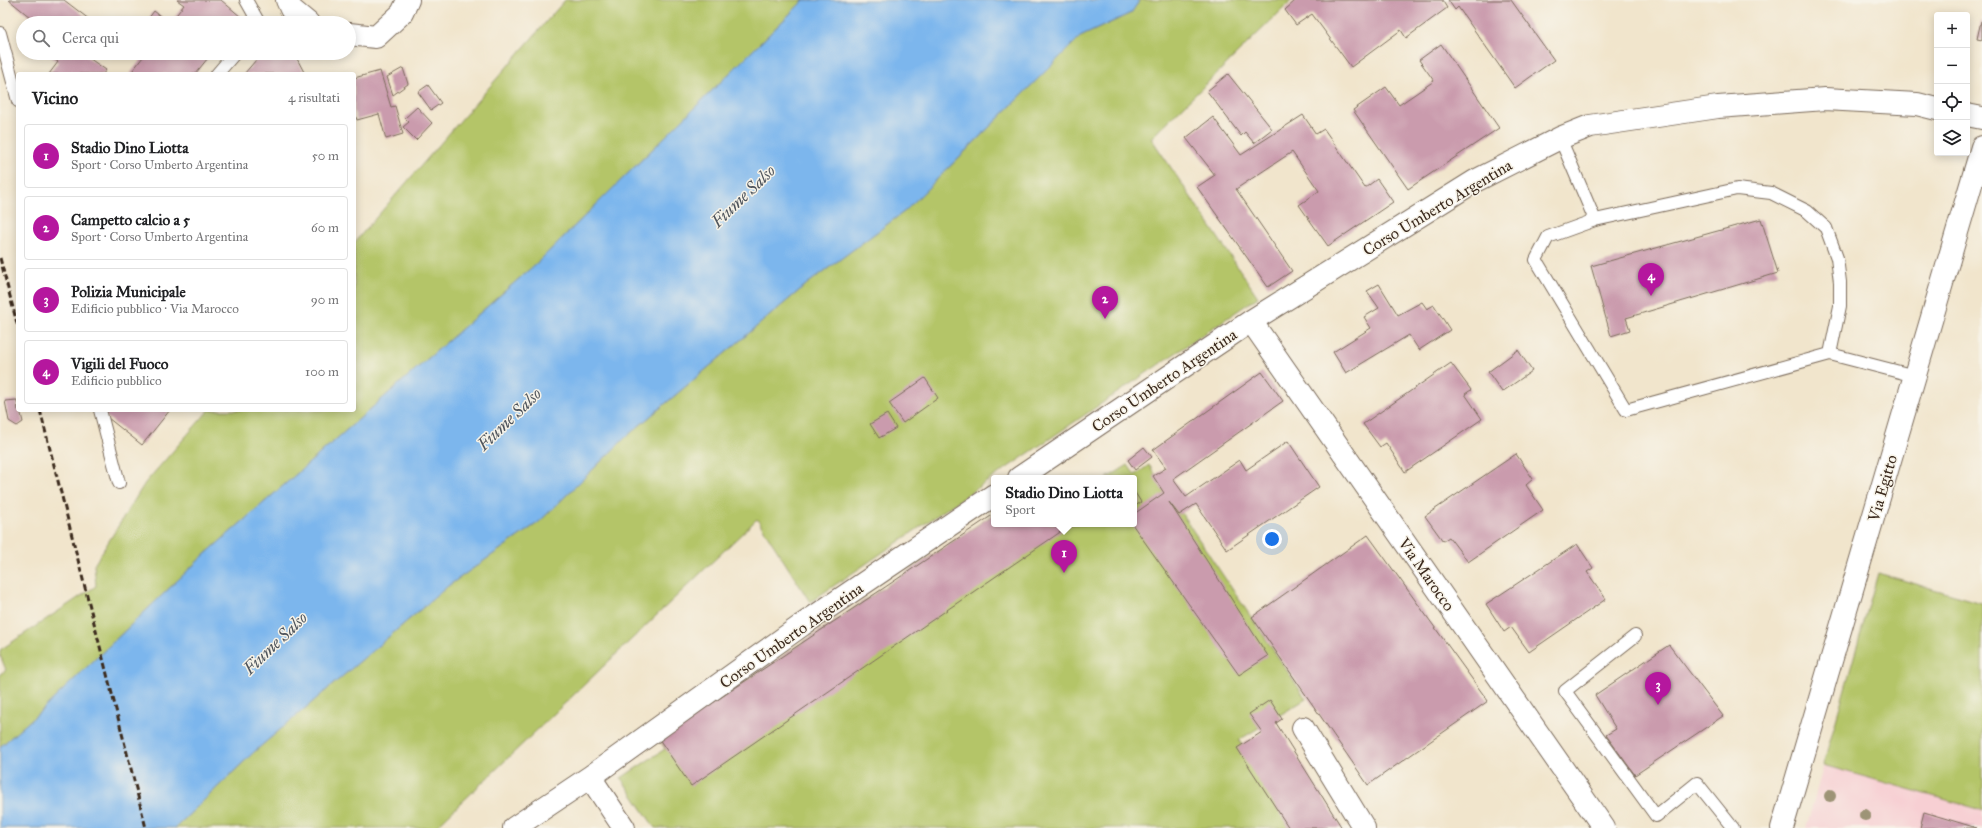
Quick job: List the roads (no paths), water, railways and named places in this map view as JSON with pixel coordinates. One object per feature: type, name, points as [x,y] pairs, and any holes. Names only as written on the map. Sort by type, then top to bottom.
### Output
[{"type":"street","points":[[287,0],[291,9],[300,16]]},
{"type":"street","points":[[356,35],[376,37],[402,13],[408,0]]},
{"type":"street","name":"Corso Umberto Argentina","points":[[1023,475],[1251,321],[1475,181],[1560,138],[1590,126],[1725,106],[1824,99],[1917,104],[1934,108]]},
{"type":"street","points":[[1970,116],[1982,118]]},
{"type":"street","name":"Via Egitto","points":[[1782,828],[1982,147]]},
{"type":"street","name":"Via Marocco","points":[[1251,321],[1604,828]]},
{"type":"street","name":"Corso Umberto Argentina","points":[[514,828],[590,777],[802,625],[991,497]]},
{"type":"street","points":[[1303,728],[1364,828]]},
{"type":"street","points":[[590,777],[624,828]]},
{"type":"lane","points":[[246,0],[255,16]]},
{"type":"lane","points":[[0,33],[16,93]]},
{"type":"lane","points":[[219,72],[229,60]]},
{"type":"lane","points":[[1560,138],[1596,220]]},
{"type":"lane","points":[[1830,354],[1840,306],[1840,282],[1837,258],[1826,228],[1807,211],[1770,193],[1738,189],[1596,220],[1548,237],[1536,260],[1626,410],[1830,354],[1915,376]]},
{"type":"lane","points":[[101,412],[119,483]]},
{"type":"lane","points":[[1635,636],[1565,691],[1656,816],[1697,783],[1733,828]]},
{"type":"water","name":"Fiume Salso","points":[[804,0],[1140,0],[1131,13],[1080,37],[905,211],[807,284],[627,436],[539,522],[448,586],[254,752],[175,828],[0,828],[0,747],[41,711],[202,557],[538,262]]},
{"type":"railway","points":[[0,258],[16,319]]},
{"type":"railway","points":[[41,412],[146,828]]},
{"type":"place","name":"Vigili del Fuoco","points":[[1651,296]]},
{"type":"place","name":"Campetto calcio a 5","points":[[1105,319]]},
{"type":"place","name":"Stadio Dino Liotta","points":[[1064,573]]},
{"type":"place","name":"Polizia Municipale","points":[[1658,705]]}]
